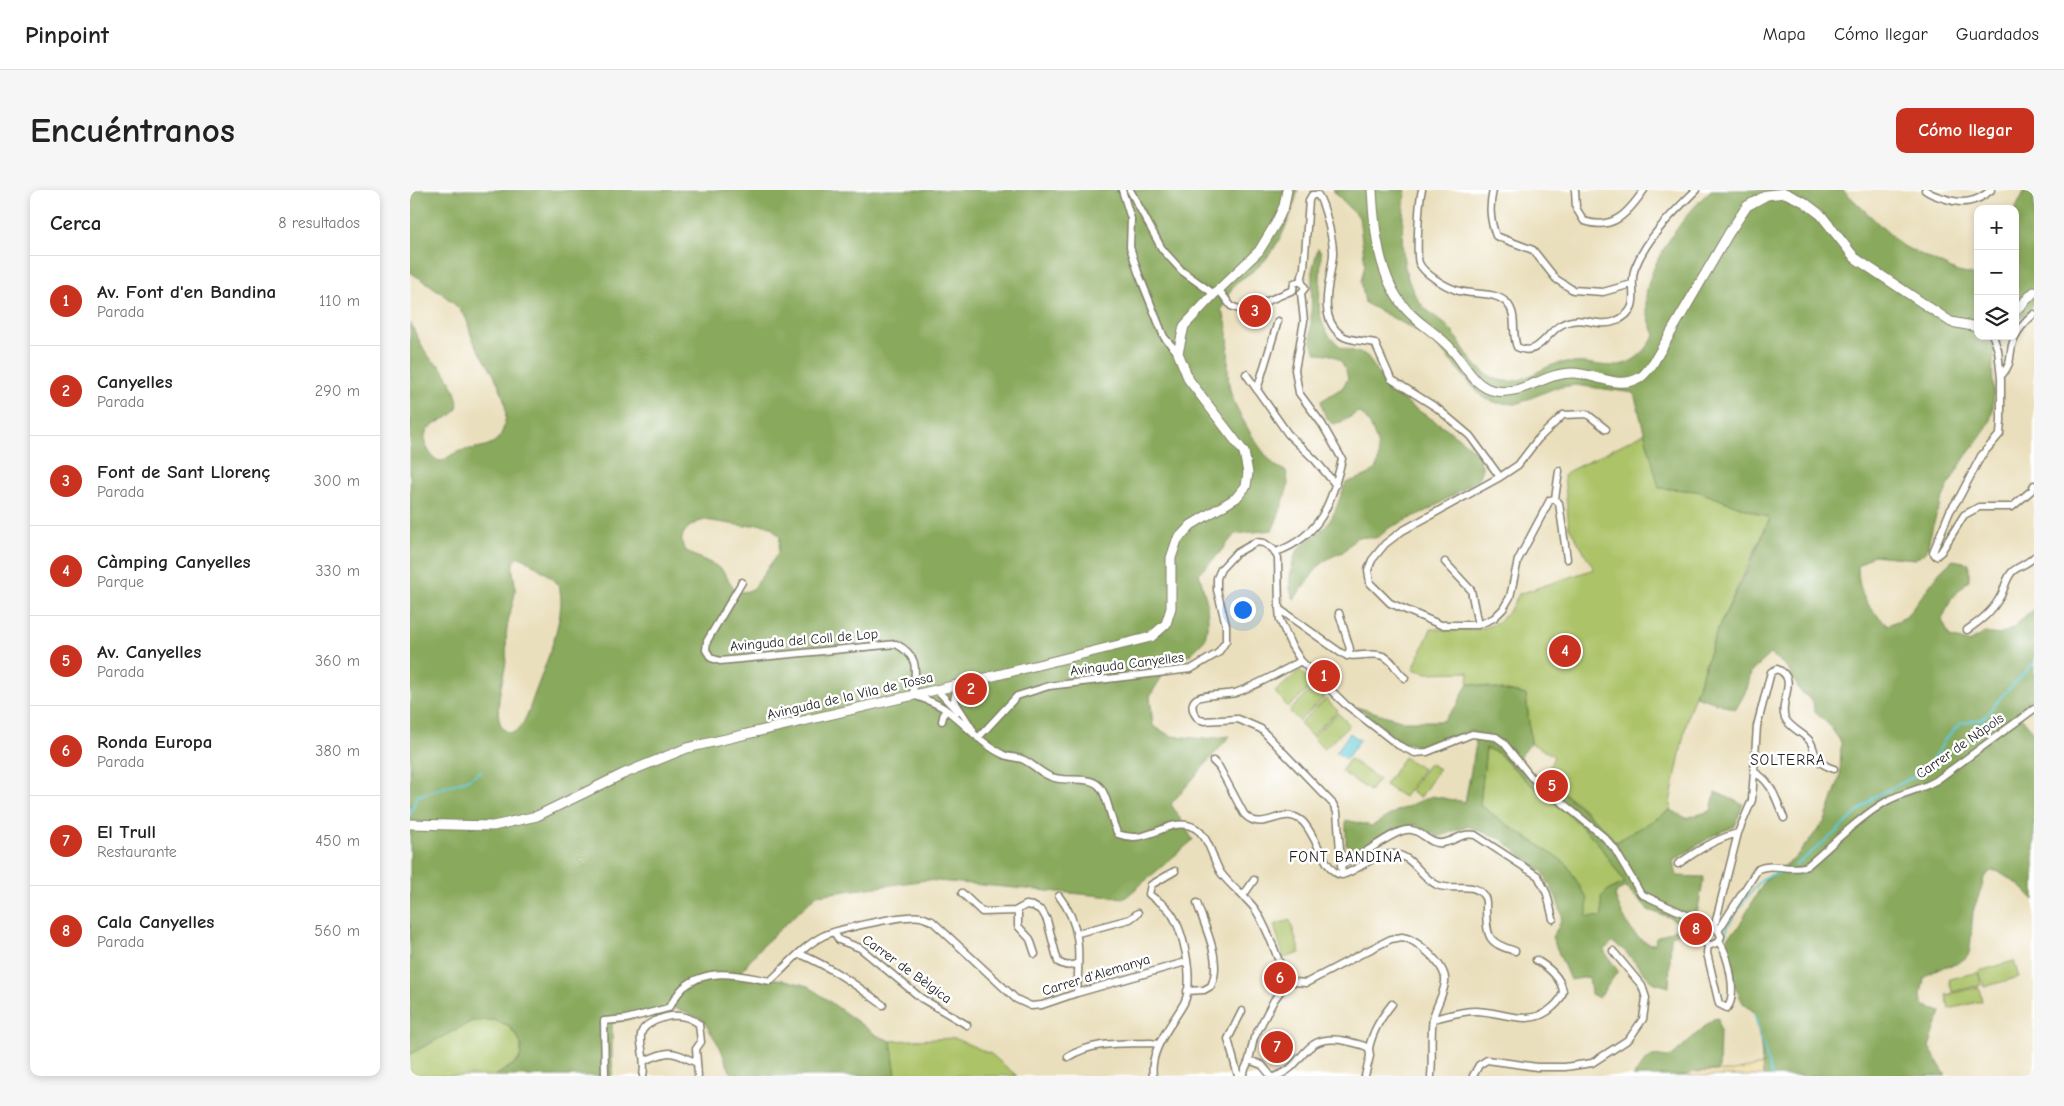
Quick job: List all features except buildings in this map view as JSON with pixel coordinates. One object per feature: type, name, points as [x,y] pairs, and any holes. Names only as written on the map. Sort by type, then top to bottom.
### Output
[{"type":"main road","points":[[1178,354],[1184,326],[1259,252],[1284,206],[1287,190]]},
{"type":"main road","points":[[1372,190],[1382,258],[1391,289],[1406,310],[1453,350],[1469,373],[1484,388],[1497,392],[1523,388],[1552,376],[1572,373],[1620,383],[1639,378],[1652,365],[1729,232],[1747,206],[1767,195],[1785,193],[1804,202],[1820,215],[1855,258],[1951,322],[1974,326]]},
{"type":"main road","points":[[2019,308],[2034,292]]},
{"type":"main road","name":"Avinguda de la Vila de Tossa","points":[[410,824],[493,826],[537,816],[623,774],[687,748],[913,696],[1151,637],[1166,624],[1171,608],[1171,558],[1177,540],[1191,525],[1236,498],[1246,486],[1248,474],[1244,452],[1189,380],[1178,354]]},
{"type":"street","points":[[1122,190],[1131,219],[1130,247],[1138,272],[1164,337],[1178,354]]},
{"type":"street","points":[[1130,190],[1162,249],[1182,271],[1217,292],[1231,306],[1244,311],[1293,290],[1301,293]]},
{"type":"street","points":[[1422,190],[1418,238],[1419,262],[1428,273],[1455,290],[1494,295],[1506,302],[1511,308],[1514,320],[1515,342],[1517,347],[1522,349],[1535,348],[1548,339],[1558,326],[1570,320],[1578,319],[1604,323],[1616,321],[1627,313],[1635,297],[1632,284],[1634,269],[1649,242],[1671,215],[1696,190]]},
{"type":"street","points":[[1493,190],[1490,209],[1491,223],[1496,236],[1533,250],[1564,285],[1573,290],[1595,293],[1632,284]]},
{"type":"street","points":[[1575,190],[1576,208],[1584,221],[1601,224],[1607,224],[1620,217],[1644,190]]},
{"type":"street","points":[[1924,190],[1952,202],[1968,203],[1981,198],[1991,190]]},
{"type":"street","points":[[1500,477],[1470,436],[1437,408],[1391,379],[1375,342],[1343,337],[1334,327],[1326,303],[1333,253],[1323,203],[1318,195],[1312,195],[1309,200],[1304,268],[1301,281],[1305,288],[1301,293],[1304,321],[1295,370],[1299,393],[1322,424],[1342,459],[1329,506],[1318,524],[1296,543],[1276,552],[1279,564],[1280,620],[1288,638],[1302,661],[1345,704],[1406,750],[1415,753],[1427,752],[1472,734],[1496,737],[1504,742],[1531,777],[1604,837],[1614,848],[1641,894],[1715,929],[1720,936],[1719,942],[1725,953],[1733,988],[1731,1001],[1727,1008],[1719,1004],[1707,953],[1708,944]]},
{"type":"street","points":[[1293,290],[1294,283],[1301,281]]},
{"type":"street","points":[[2001,376],[2009,366],[2013,339],[2034,314]]},
{"type":"street","points":[[1257,390],[1278,321]]},
{"type":"street","points":[[1994,340],[1998,350],[2001,376],[2002,406],[2000,434],[1981,456],[1950,511],[1933,552],[1936,556],[1940,552],[1964,514],[1978,507],[2012,507],[2032,490],[2034,485]]},
{"type":"street","points":[[1246,374],[1288,434],[1336,485]]},
{"type":"street","points":[[1555,499],[1550,500],[1518,560],[1510,597],[1503,609],[1494,618],[1478,625],[1441,625],[1390,603],[1370,583],[1368,570],[1372,560],[1385,544],[1402,531],[1500,477],[1518,465],[1538,439],[1563,415],[1587,414],[1606,429]]},
{"type":"street","points":[[1555,499],[1559,471]]},
{"type":"street","points":[[1555,499],[1559,503],[1567,560]]},
{"type":"street","name":"Avinguda Canyelles","points":[[978,738],[1017,696],[1049,686],[1191,668],[1218,654],[1226,641],[1226,625],[1217,590],[1217,578],[1221,569],[1235,554],[1256,542],[1264,543],[1276,552]]},
{"type":"street","points":[[1967,630],[1983,619],[1991,610],[2001,596],[2007,580],[2014,570],[2030,562],[2034,557]]},
{"type":"street","points":[[1446,562],[1471,590],[1478,625]]},
{"type":"street","name":"Avinguda del Coll de Lop","points":[[742,582],[707,641],[706,650],[711,658],[720,661],[896,644],[909,651],[915,661],[913,696]]},
{"type":"street","points":[[1279,609],[1348,656],[1381,655],[1390,660],[1399,674],[1405,678]]},
{"type":"street","points":[[1339,613],[1350,649],[1348,656]]},
{"type":"street","points":[[1302,661],[1261,682],[1234,693],[1200,697],[1194,702],[1192,710],[1198,720],[1238,719],[1266,733],[1335,808],[1342,875]]},
{"type":"street","points":[[1715,929],[1738,833],[1752,800],[1757,726],[1771,672],[1777,670],[1783,672],[1788,681],[1783,710],[1785,719],[1810,740],[1818,760],[1825,766],[1834,769]]},
{"type":"street","points":[[957,685],[954,700],[978,738]]},
{"type":"street","points":[[937,690],[966,720]]},
{"type":"street","points":[[913,696],[930,701],[945,709],[978,738],[1002,754],[1023,759],[1048,776],[1058,780],[1091,780],[1099,785],[1104,793],[1112,824],[1118,834],[1130,839],[1175,826],[1188,825],[1206,839],[1221,872],[1255,910],[1262,922],[1286,979],[1283,988],[1274,1000],[1254,1038],[1249,1060],[1240,1076]]},
{"type":"street","points":[[942,721],[945,709]]},
{"type":"street","name":"Carrer de Nàpols","points":[[1715,929],[1758,869],[1766,865],[1797,869],[1807,866],[1870,812],[1888,800],[1926,787],[2033,709]]},
{"type":"street","points":[[1212,761],[1219,767],[1244,814],[1256,823],[1286,815],[1300,819],[1308,826],[1335,874],[1342,875],[1380,856],[1394,854],[1403,857],[1438,886],[1469,887],[1482,893],[1486,902],[1488,930],[1491,939],[1497,946],[1516,951]]},
{"type":"street","points":[[1754,772],[1764,777],[1769,784],[1784,818]]},
{"type":"street","points":[[1341,865],[1361,856],[1397,833],[1406,830],[1414,830],[1438,843],[1444,843],[1466,834],[1475,835],[1532,870],[1538,876],[1547,894],[1553,919]]},
{"type":"street","points":[[1678,864],[1700,848],[1738,833]]},
{"type":"street","points":[[1153,1076],[1152,1070],[1159,1044],[1184,1001],[1189,986],[1180,932],[1168,909],[1148,894],[1151,885],[1175,871]]},
{"type":"street","points":[[1243,896],[1254,880]]},
{"type":"street","points":[[962,893],[982,912],[1018,910],[1026,905],[1033,906],[1042,911],[1047,920],[1058,962],[1072,966],[1078,964]]},
{"type":"street","points":[[1059,896],[1068,907],[1078,933],[1077,993]]},
{"type":"street","points":[[1187,991],[1204,990],[1211,986],[1214,979],[1214,958],[1197,903]]},
{"type":"street","points":[[1018,910],[1018,926],[1030,939],[1035,954]]},
{"type":"street","points":[[1078,933],[1130,919],[1138,913]]},
{"type":"street","points":[[1684,914],[1694,922],[1708,944],[1714,945],[1719,942]]},
{"type":"street","name":"Carrer d'Alemanya","points":[[668,1008],[684,987],[699,977],[717,974],[739,975],[770,981],[822,936],[908,917],[921,917],[932,921],[1016,999],[1031,1006],[1042,1005],[1186,962]]},
{"type":"street","points":[[1703,934],[1705,931],[1715,929]]},
{"type":"street","name":"Carrer de Bèlgica","points":[[834,932],[839,940],[860,948],[921,998],[967,1025]]},
{"type":"street","points":[[1286,979],[1306,983],[1384,942],[1398,938],[1406,938],[1423,948],[1444,973],[1446,981],[1433,1019],[1431,1076]]},
{"type":"street","points":[[1473,1076],[1479,1065],[1487,1060],[1537,1067],[1565,1067],[1592,1063],[1629,1039],[1643,1019],[1646,998],[1642,986],[1613,951]]},
{"type":"street","points":[[800,954],[824,964],[845,976],[883,1006]]},
{"type":"street","points":[[1433,1019],[1472,1011],[1490,1012],[1524,1019],[1548,1012],[1562,998],[1562,986],[1548,967],[1536,960]]},
{"type":"street","points":[[1365,1076],[1370,1056],[1369,1048],[1374,1031],[1392,1004]]},
{"type":"street","points":[[605,1076],[604,1021],[626,1019],[668,1008],[671,1016]]},
{"type":"street","points":[[1240,1076],[1228,1039],[1242,1011]]},
{"type":"street","points":[[643,1076],[644,1060],[640,1038],[643,1028],[649,1022],[671,1016],[684,1016],[699,1024],[701,1042],[696,1049],[698,1076]]},
{"type":"street","points":[[1276,1076],[1286,1071],[1308,1049],[1327,1039],[1369,1048]]},
{"type":"street","points":[[1068,1057],[1079,1050],[1094,1046],[1159,1044]]},
{"type":"street","points":[[644,1060],[663,1052],[672,1052],[697,1063]]},
{"type":"street","points":[[1249,1060],[1262,1065],[1271,1076]]},
{"type":"green space","points":[[410,190],[1298,190],[1288,221],[1279,240],[1259,266],[1234,285],[1221,310],[1227,329],[1228,380],[1230,390],[1237,408],[1263,452],[1276,466],[1286,471],[1288,484],[1286,494],[1272,530],[1235,534],[1217,556],[1199,573],[1207,603],[1208,620],[1205,640],[1191,654],[1169,665],[1150,696],[1153,726],[1171,736],[1205,739],[1230,736],[1171,804],[1193,840],[1125,898],[927,880],[817,895],[762,946],[740,973],[808,986],[876,1035],[891,1041],[896,1076],[732,1076],[720,1047],[703,1020],[677,1008],[612,1023],[612,1076],[495,1076],[519,1061],[522,1047],[518,1037],[508,1025],[495,1020],[472,1021],[410,1054],[410,322],[428,355],[440,366],[453,386],[457,398],[458,404],[454,413],[428,429],[425,435],[425,443],[434,458],[442,461],[455,453],[493,442],[502,432],[505,420],[505,407],[498,383],[473,340],[464,315],[439,291],[410,273]],"holes":[[[705,520],[744,526],[761,524],[771,527],[780,537],[778,553],[754,588],[742,592],[738,591],[721,569],[685,550],[682,544],[683,534],[690,527]],[[518,557],[530,562],[552,578],[558,585],[561,597],[557,628],[546,665],[529,710],[521,726],[512,733],[504,730],[498,713],[506,661],[507,628],[515,595],[513,563]]]},
{"type":"green space","points":[[1333,190],[1406,190],[1402,235],[1403,251],[1409,281],[1415,294],[1427,310],[1451,330],[1481,370],[1496,379],[1505,381],[1526,378],[1559,363],[1618,365],[1633,360],[1645,350],[1655,335],[1646,307],[1646,297],[1654,268],[1680,225],[1711,190],[1843,190],[1901,245],[1958,272],[1974,275],[1974,340],[2001,340],[1994,355],[1993,408],[1989,423],[1957,470],[1946,492],[1936,515],[1927,551],[1915,559],[1873,555],[1858,566],[1858,576],[1865,599],[1874,612],[1888,625],[1906,617],[1940,572],[1953,560],[1969,563],[1969,580],[1951,599],[1942,620],[1950,637],[1969,642],[1985,633],[2000,635],[2013,628],[2034,609],[2034,698],[2026,702],[2018,713],[2034,733],[2034,900],[2019,885],[1997,871],[1991,871],[1984,877],[1973,912],[1970,948],[1967,957],[1956,964],[1939,968],[1924,979],[1921,995],[1922,1003],[1941,1012],[1929,1047],[1946,1076],[1763,1076],[1761,1044],[1754,1012],[1743,1003],[1736,989],[1724,941],[1737,929],[1765,880],[1794,859],[1825,821],[1840,777],[1841,742],[1829,725],[1814,711],[1813,701],[1800,691],[1787,667],[1771,654],[1751,672],[1747,689],[1736,709],[1695,696],[1716,633],[1748,569],[1770,518],[1697,491],[1659,488],[1634,393],[1575,385],[1555,388],[1516,404],[1497,403],[1482,397],[1435,343],[1423,334],[1365,303],[1361,281],[1365,264],[1359,217]]},
{"type":"green space","points":[[2025,190],[2034,190],[2034,304],[2019,320],[2019,205]]},
{"type":"green space","points":[[1318,248],[1321,253],[1319,310],[1324,327],[1330,337],[1342,348],[1364,354],[1368,357],[1383,382],[1411,406],[1446,428],[1470,447],[1478,456],[1482,472],[1476,481],[1432,508],[1389,528],[1380,536],[1375,538],[1357,537],[1343,552],[1329,558],[1318,567],[1294,599],[1290,589],[1290,579],[1296,553],[1329,522],[1346,483],[1372,472],[1378,463],[1379,456],[1376,438],[1363,416],[1358,412],[1344,421],[1333,424],[1323,411],[1321,401],[1342,388],[1348,379],[1342,362],[1329,354],[1316,353],[1311,342],[1312,271]]},
{"type":"green space","points":[[1645,433],[1660,488],[1697,491],[1770,518],[1716,633],[1688,715],[1670,803],[1671,810],[1616,843],[1573,800],[1563,792],[1544,782],[1554,756],[1531,743],[1526,695],[1468,683],[1469,672],[1427,673],[1413,669],[1431,629],[1465,630],[1490,626],[1504,617],[1519,594],[1594,569],[1569,527],[1564,476],[1569,471]]},
{"type":"green space","points":[[1300,670],[1314,685],[1288,707],[1275,692]]},
{"type":"green space","points":[[1468,683],[1526,695],[1531,743],[1519,758],[1531,772],[1544,782],[1557,787],[1598,823],[1616,842],[1671,810],[1686,818],[1711,811],[1715,792],[1743,804],[1735,826],[1712,836],[1673,861],[1677,876],[1704,877],[1694,929],[1671,936],[1669,987],[1652,982],[1624,950],[1612,942],[1604,951],[1618,971],[1599,998],[1591,994],[1589,977],[1570,980],[1552,937],[1559,926],[1562,915],[1556,897],[1543,872],[1501,839],[1467,826],[1439,837],[1416,825],[1398,828],[1356,851],[1346,844],[1346,820],[1372,826],[1395,812],[1432,796],[1465,802],[1476,744],[1472,730],[1421,747],[1399,741],[1357,707],[1404,721],[1443,721],[1457,705]],"holes":[[[1486,748],[1498,753],[1530,784],[1570,815],[1597,842],[1625,883],[1607,891],[1601,897],[1602,917],[1587,917],[1587,899],[1566,863],[1480,805]],[[1626,887],[1648,910],[1669,917],[1683,925],[1656,938],[1655,944],[1647,943],[1629,927],[1615,896],[1617,891]]]},
{"type":"green space","points":[[1314,687],[1325,697],[1299,721],[1289,711]]},
{"type":"green space","points":[[1326,699],[1338,711],[1311,736],[1300,723]]},
{"type":"green space","points":[[1338,713],[1350,725],[1324,749],[1312,737]]},
{"type":"green space","points":[[1486,748],[1498,753],[1530,784],[1570,815],[1597,842],[1625,883],[1607,891],[1602,917],[1587,917],[1542,847],[1480,805]]},
{"type":"green space","points":[[1404,757],[1423,769],[1404,797],[1385,785]]},
{"type":"green space","points":[[1350,759],[1379,779],[1370,791],[1341,771]]},
{"type":"green space","points":[[1429,763],[1439,769],[1420,798],[1410,791]]},
{"type":"green space","points":[[1290,920],[1300,953],[1284,958],[1274,925]]},
{"type":"green space","points":[[2014,961],[2019,977],[1984,987],[1979,971]]},
{"type":"green space","points":[[1978,972],[1981,985],[1952,992],[1949,979]]},
{"type":"green space","points":[[1979,987],[1982,1001],[1949,1009],[1946,995]]},
{"type":"green space","points":[[1718,1018],[1720,1030],[1719,1070],[1694,1072],[1685,1076],[1633,1076],[1650,1057],[1672,1056],[1713,1019]]},
{"type":"green space","points":[[489,1019],[508,1025],[521,1042],[521,1056],[515,1064],[495,1076],[410,1076],[410,1054],[472,1021]]},
{"type":"green space","points":[[954,1038],[991,1054],[1017,1076],[896,1076],[891,1041]]},
{"type":"sand","points":[[1762,1065],[1763,1076],[1685,1076],[1694,1072],[1734,1071]]},
{"type":"water","points":[[1350,733],[1360,740],[1346,759],[1336,752]]},
{"type":"waterway","points":[[1795,866],[1875,796],[1916,776],[1938,752],[1945,739],[1961,723],[1982,719],[1986,716],[2001,697],[2034,663]]},
{"type":"waterway","points":[[410,815],[417,796],[467,780],[481,771]]},
{"type":"waterway","points":[[1725,935],[1736,912],[1756,886],[1768,876],[1790,870]]},
{"type":"waterway","points":[[1754,1013],[1772,1076]]},
{"type":"place","name":"Font de Sant Llorenç","points":[[1255,311]]},
{"type":"place","name":"Càmping Canyelles","points":[[1565,651]]},
{"type":"place","name":"Av. Font d'en Bandina","points":[[1324,676]]},
{"type":"place","name":"Canyelles","points":[[971,689]]},
{"type":"place","name":"Av. Canyelles","points":[[1552,786]]},
{"type":"place","name":"Cala Canyelles","points":[[1696,929]]},
{"type":"place","name":"Ronda Europa","points":[[1280,978]]},
{"type":"place","name":"El Trull","points":[[1277,1047]]},
{"type":"district","name":"SOLTERRA","points":[[1788,760]]},
{"type":"district","name":"FONT BANDINA","points":[[1346,857]]}]
